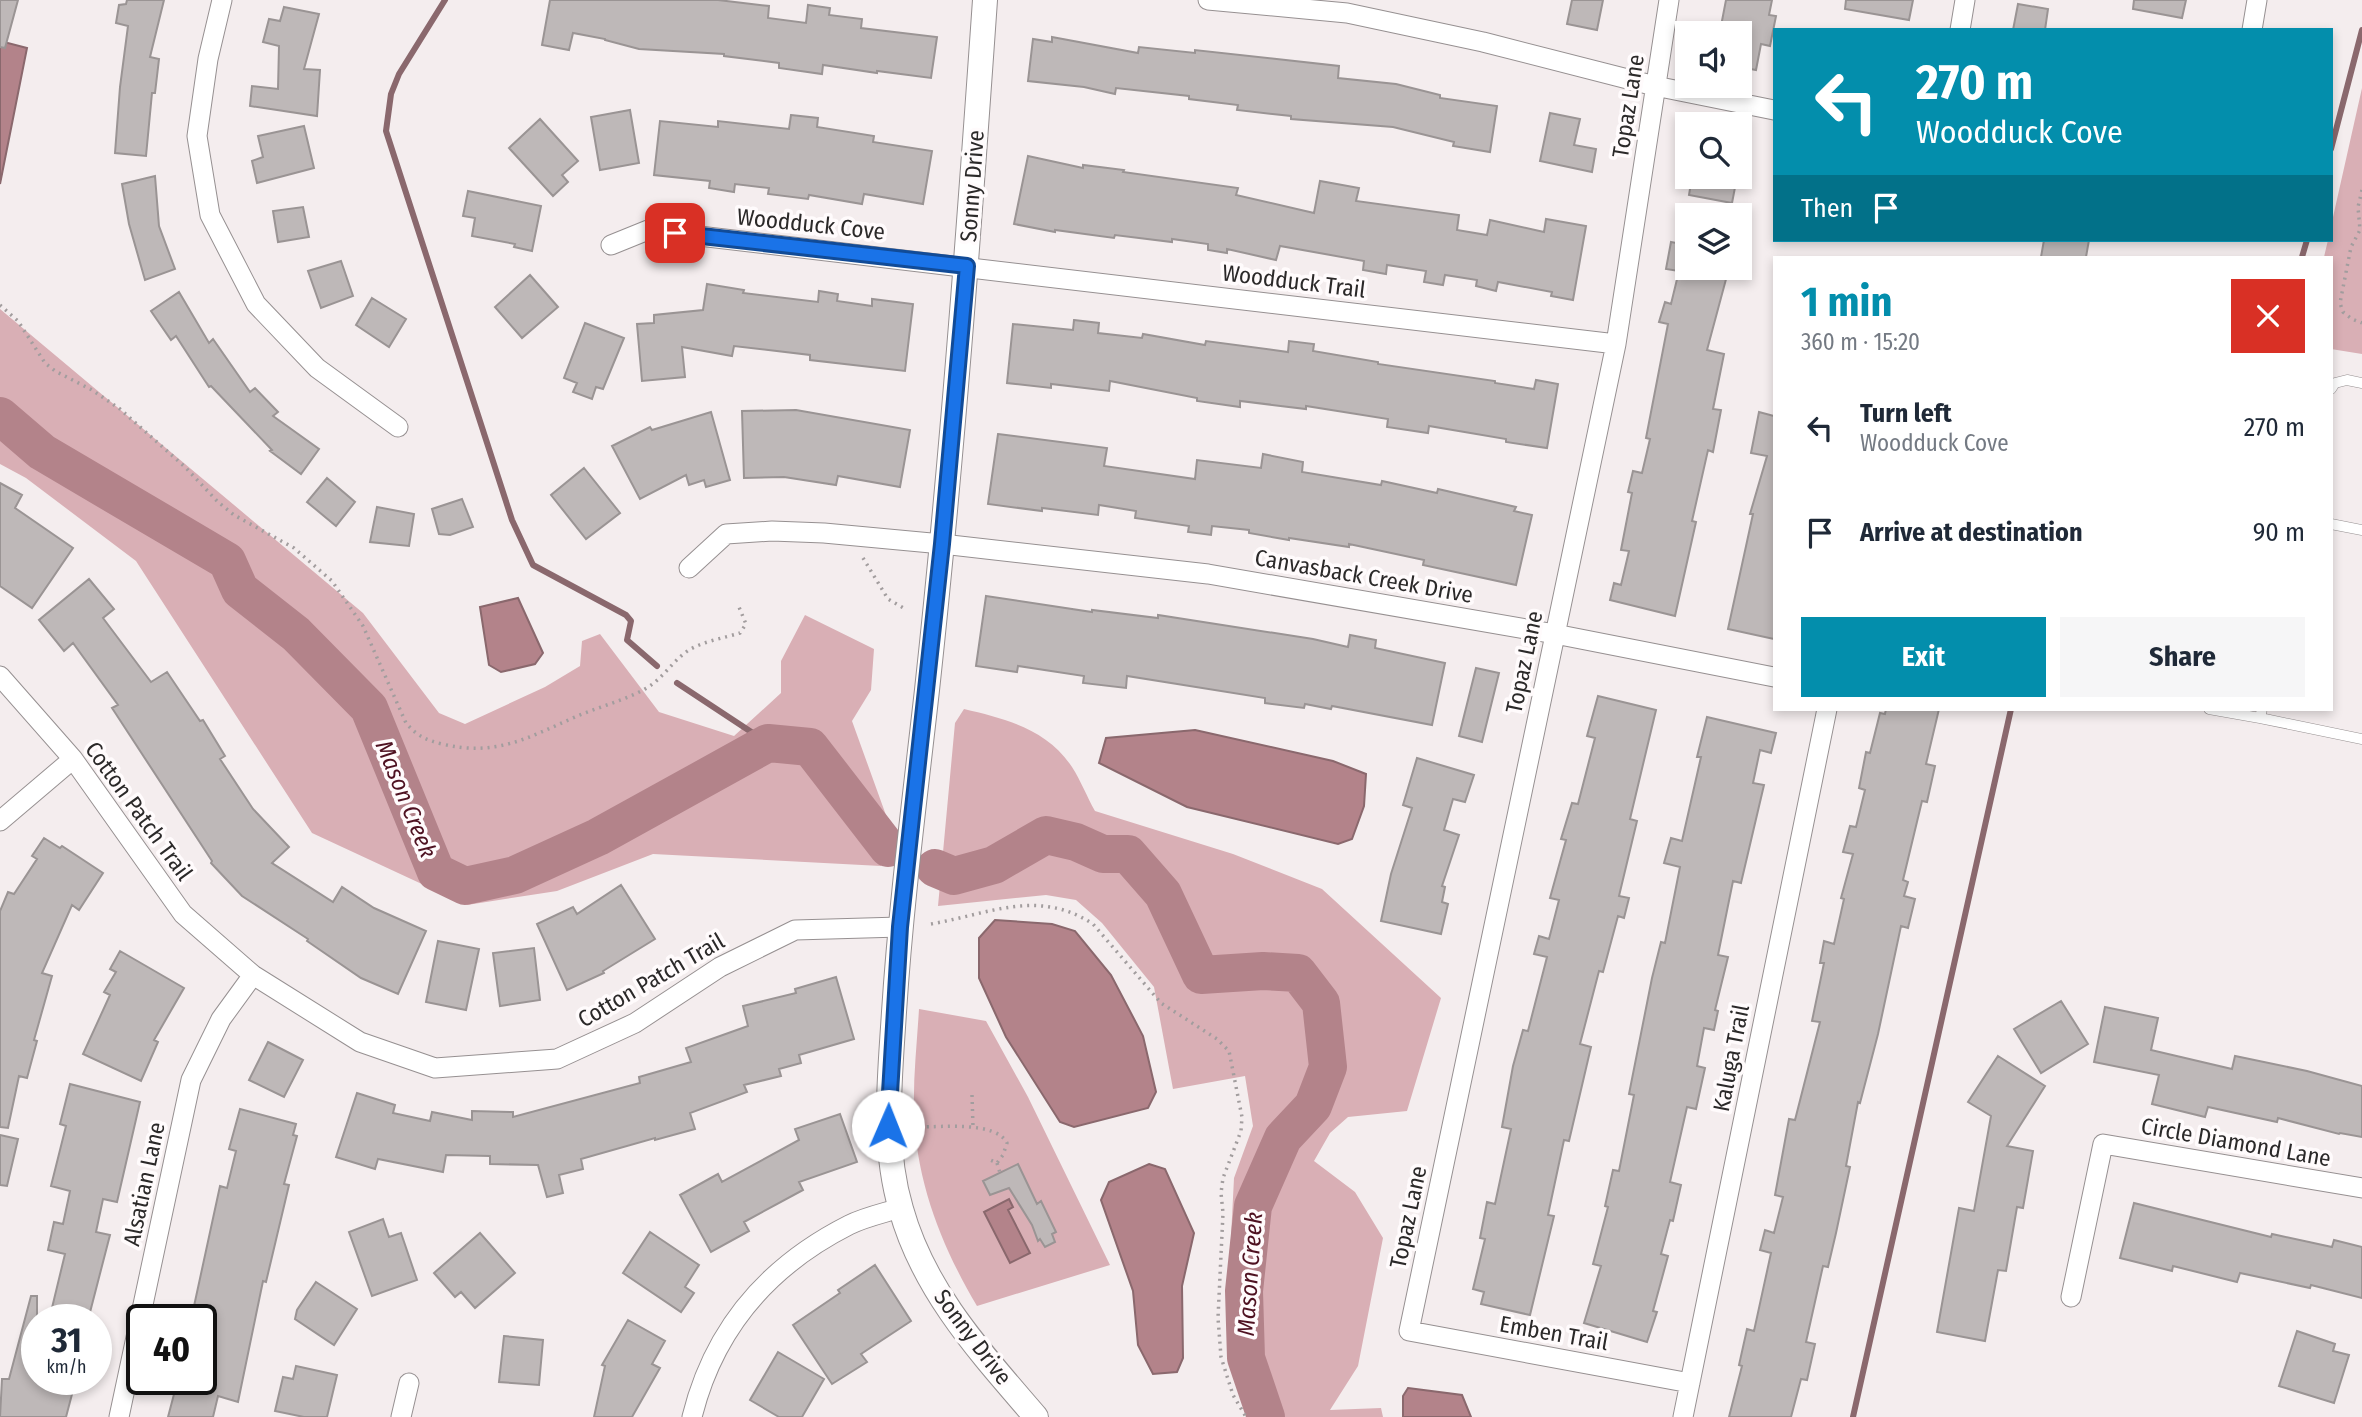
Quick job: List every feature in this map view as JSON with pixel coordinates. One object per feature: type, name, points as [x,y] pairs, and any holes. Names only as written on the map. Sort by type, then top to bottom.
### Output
[{"type":"street","points":[[222,0],[208,59],[197,136],[210,215],[256,304],[317,368],[398,427]]},
{"type":"street","name":"Sonny Drive","points":[[985,0],[967,266],[942,544],[900,927],[888,1126],[900,1208],[929,1277],[949,1311],[973,1343],[1036,1417]]},
{"type":"street","points":[[1208,0],[1349,6],[1656,86],[1773,110]]},
{"type":"street","name":"Topaz Lane","points":[[1409,1331],[1616,344],[1669,0]]},
{"type":"street","points":[[1960,28],[1965,0]]},
{"type":"street","points":[[2252,28],[2256,0]]},
{"type":"street","name":"Woodduck Cove","points":[[611,245],[648,230],[967,266]]},
{"type":"street","name":"Woodduck Trail","points":[[967,266],[1616,344]]},
{"type":"street","name":"Canvasback Creek Drive","points":[[688,568],[726,534],[772,531],[824,533],[942,544],[1208,575],[1555,634],[1773,677]]},
{"type":"street","name":"Cotton Patch Trail","points":[[0,676],[73,760],[183,914],[253,975],[360,1042],[435,1068],[556,1059],[635,1023],[720,967],[795,930],[900,927]]},
{"type":"street","name":"Kaluga Trail","points":[[1683,1417],[1827,711]]},
{"type":"street","points":[[0,821],[73,760]]},
{"type":"street","name":"Alsatian Lane","points":[[119,1417],[191,1080],[221,1019],[253,975]]},
{"type":"street","name":"Circle Diamond Lane","points":[[2071,1297],[2103,1144],[2362,1188]]},
{"type":"street","points":[[692,1417],[715,1352],[741,1312],[770,1278],[808,1249],[851,1224],[900,1208]]},
{"type":"street","name":"Emben Trail","points":[[1409,1331],[1690,1383]]},
{"type":"street","points":[[401,1417],[409,1383]]},
{"type":"lane","points":[[2333,386],[2347,380],[2362,383]]},
{"type":"lane","points":[[2333,524],[2362,530]]},
{"type":"lane","points":[[2235,711],[2261,713],[2362,738]]},
{"type":"path","points":[[2362,190],[2358,206],[2360,230],[2351,247],[2340,303],[2343,313],[2362,323]]},
{"type":"path","points":[[0,305],[18,321],[45,363],[55,372],[92,390],[120,409],[234,515],[294,548],[332,581],[363,626],[406,723],[416,735],[427,740],[463,749],[486,748],[528,739],[644,690],[660,680],[688,651],[740,633],[746,624],[739,607]]},
{"type":"path","points":[[863,558],[888,599],[907,610]]},
{"type":"path","points":[[931,924],[1009,906],[1025,905],[1063,909],[1080,916],[1093,924],[1161,1003],[1217,1039],[1229,1051],[1241,1124],[1236,1146],[1223,1178],[1221,1193],[1223,1213],[1218,1318],[1221,1357],[1233,1395],[1245,1417]]},
{"type":"path","points":[[972,1095],[973,1127]]},
{"type":"path","points":[[920,1126],[981,1127],[1000,1134],[1005,1138],[1006,1149],[997,1163]]},
{"type":"path","points":[[988,1159],[997,1163],[1000,1173]]},
{"type":"shaded area","points":[[0,41],[27,48],[0,184]]},
{"type":"shaded area","points":[[2362,88],[2362,354],[2333,349],[2333,256],[2324,256],[2328,242],[2333,242],[2333,217]]},
{"type":"shaded area","points":[[0,309],[363,613],[439,713],[465,724],[545,687],[580,666],[582,641],[600,634],[659,712],[734,736],[781,693],[781,661],[805,615],[874,649],[871,690],[852,721],[887,818],[881,866],[653,854],[557,891],[467,905],[312,833],[136,561],[26,478],[0,464]]},
{"type":"shaded area","points":[[518,598],[543,653],[535,664],[501,672],[489,665],[480,607]]},
{"type":"shaded area","points":[[964,709],[1010,722],[1050,743],[1072,767],[1095,811],[1233,854],[1322,889],[1441,998],[1407,1111],[1348,1117],[1330,1133],[1314,1161],[1355,1192],[1383,1238],[1358,1366],[1330,1410],[1381,1408],[1383,1417],[1255,1417],[1243,1396],[1228,1357],[1228,1296],[1234,1178],[1253,1126],[1245,1076],[1173,1089],[1154,987],[1102,923],[1076,900],[1046,895],[938,906],[955,723]]},
{"type":"shaded area","points":[[1195,730],[1333,761],[1366,774],[1364,806],[1352,839],[1338,844],[1187,807],[1099,763],[1106,738]]},
{"type":"shaded area","points":[[995,920],[1052,924],[1075,931],[1111,975],[1143,1036],[1156,1092],[1148,1108],[1074,1127],[1060,1122],[1006,1037],[979,978],[979,938]]},
{"type":"shaded area","points":[[919,1009],[986,1021],[1028,1097],[1110,1265],[977,1306],[942,1237],[920,1164],[914,1099]]},
{"type":"shaded area","points":[[1149,1164],[1165,1169],[1194,1233],[1182,1286],[1183,1358],[1177,1372],[1153,1374],[1138,1345],[1133,1291],[1101,1200],[1109,1182]]},
{"type":"shaded area","points":[[1009,1199],[1013,1207],[1008,1210],[1030,1253],[1010,1263],[984,1212]]},
{"type":"shaded area","points":[[1408,1388],[1462,1395],[1471,1417],[1403,1417],[1403,1396]]},
{"type":"building","points":[[0,0],[18,0],[5,48],[0,47]]},
{"type":"building","points":[[127,0],[164,0],[150,57],[159,59],[155,93],[152,93],[146,156],[115,153],[128,26],[116,23],[119,5],[126,4]]},
{"type":"building","points":[[550,0],[718,0],[769,6],[768,18],[806,23],[808,5],[830,8],[829,15],[862,19],[861,28],[937,37],[931,78],[823,65],[822,74],[779,68],[779,63],[724,54],[639,49],[573,33],[569,50],[542,45]]},
{"type":"building","points":[[1572,0],[1603,0],[1597,30],[1567,24]]},
{"type":"building","points":[[1726,0],[1772,0],[1769,15],[1776,16],[1770,46],[1761,44],[1756,70],[1752,69],[1752,21],[1722,21]]},
{"type":"building","points":[[1846,0],[1913,0],[1909,20],[1845,9]]},
{"type":"building","points":[[2134,0],[2186,0],[2182,18],[2133,9]]},
{"type":"building","points":[[2018,4],[2048,9],[2045,28],[2013,28]]},
{"type":"building","points":[[284,7],[319,14],[304,69],[320,70],[317,116],[250,106],[252,86],[278,89],[279,46],[263,42],[269,19],[280,21]]},
{"type":"building","points":[[1052,37],[1138,53],[1139,47],[1195,53],[1195,50],[1339,66],[1338,78],[1396,84],[1440,95],[1440,98],[1497,106],[1490,152],[1453,146],[1454,142],[1393,127],[1291,119],[1291,116],[1237,110],[1238,105],[1189,99],[1189,96],[1116,88],[1115,94],[1084,87],[1028,81],[1033,39],[1052,42]]},
{"type":"building","points":[[630,110],[639,163],[600,170],[591,117]]},
{"type":"building","points":[[1550,113],[1580,119],[1574,145],[1596,149],[1592,172],[1540,161]]},
{"type":"building","points":[[791,115],[818,118],[817,127],[874,136],[873,142],[932,151],[923,204],[864,194],[862,204],[809,195],[808,199],[768,194],[769,188],[735,184],[734,192],[709,188],[710,181],[654,175],[660,121],[718,127],[718,121],[789,129]]},
{"type":"building","points":[[540,119],[578,161],[562,175],[568,182],[553,196],[509,148]]},
{"type":"building","points":[[304,126],[314,168],[257,183],[252,161],[263,157],[258,136]]},
{"type":"building","points":[[1028,156],[1083,168],[1083,165],[1124,170],[1123,172],[1238,188],[1236,195],[1314,213],[1320,181],[1359,188],[1356,201],[1459,215],[1457,230],[1487,235],[1490,220],[1544,232],[1546,219],[1586,226],[1573,300],[1551,296],[1552,292],[1498,282],[1496,291],[1476,286],[1477,280],[1445,275],[1443,285],[1424,282],[1426,271],[1387,265],[1386,274],[1363,270],[1364,261],[1280,246],[1276,260],[1227,249],[1227,253],[1208,250],[1208,244],[1172,239],[1172,242],[1115,235],[1114,238],[1055,232],[1014,224]]},
{"type":"building","points":[[155,176],[159,226],[175,269],[145,280],[129,224],[122,184]]},
{"type":"building","points":[[1690,189],[1735,189],[1732,203],[1689,195]]},
{"type":"building","points":[[468,191],[541,206],[532,251],[514,247],[515,244],[472,236],[475,218],[463,216]]},
{"type":"building","points":[[303,207],[309,237],[278,242],[273,211]]},
{"type":"building","points":[[1671,242],[1675,243],[1675,270],[1666,269]]},
{"type":"building","points":[[2044,242],[2089,242],[2086,256],[2041,256]]},
{"type":"building","points":[[341,261],[353,296],[321,308],[308,271]]},
{"type":"building","points":[[530,275],[558,307],[522,338],[495,307]]},
{"type":"building","points":[[1677,280],[1726,280],[1707,350],[1724,354],[1713,409],[1721,410],[1713,452],[1708,450],[1692,521],[1696,522],[1675,616],[1610,600],[1614,583],[1621,585],[1629,551],[1621,550],[1632,493],[1628,492],[1633,471],[1642,473],[1650,439],[1646,438],[1668,324],[1659,322],[1665,302],[1671,304]]},
{"type":"building","points":[[707,284],[744,290],[743,293],[818,302],[819,291],[838,294],[837,301],[872,306],[872,299],[913,304],[905,371],[810,360],[810,355],[734,346],[732,356],[682,347],[685,377],[642,381],[637,324],[654,323],[654,315],[703,310]]},
{"type":"building","points":[[179,292],[209,343],[213,339],[250,392],[255,388],[278,412],[273,416],[319,449],[301,474],[270,451],[272,450],[211,386],[209,387],[176,336],[171,340],[151,311]]},
{"type":"building","points":[[372,298],[406,319],[389,347],[356,325]]},
{"type":"building","points":[[1074,320],[1099,323],[1098,333],[1142,338],[1143,334],[1205,345],[1206,341],[1288,352],[1289,341],[1314,344],[1313,351],[1495,383],[1534,389],[1536,380],[1558,384],[1547,448],[1429,426],[1428,433],[1387,427],[1388,419],[1306,406],[1306,409],[1240,401],[1240,407],[1197,401],[1197,398],[1110,381],[1109,391],[1051,384],[1051,388],[1007,383],[1013,324],[1073,330]]},
{"type":"building","points":[[585,323],[624,338],[603,389],[596,387],[592,399],[573,392],[577,383],[564,378]]},
{"type":"building","points":[[796,410],[910,430],[900,487],[838,476],[836,485],[784,477],[744,478],[742,411]]},
{"type":"building","points":[[711,412],[730,480],[706,487],[704,480],[689,485],[686,475],[640,499],[612,446],[650,427],[652,430]]},
{"type":"building","points":[[1759,412],[1773,416],[1773,639],[1728,629],[1753,514],[1750,514],[1767,456],[1751,453]]},
{"type":"building","points":[[998,434],[1107,448],[1104,466],[1195,479],[1197,460],[1261,468],[1263,454],[1303,462],[1302,472],[1381,485],[1382,481],[1437,493],[1438,489],[1516,507],[1514,511],[1532,515],[1516,585],[1423,565],[1424,560],[1349,544],[1349,547],[1289,540],[1249,533],[1249,530],[1212,526],[1211,535],[1188,532],[1189,526],[1135,518],[1136,511],[1099,505],[1098,515],[988,504]]},
{"type":"building","points":[[584,468],[620,513],[586,539],[551,495]]},
{"type":"building","points":[[327,478],[355,502],[336,526],[307,502]]},
{"type":"building","points":[[0,483],[22,495],[15,508],[73,548],[32,608],[0,586]]},
{"type":"building","points":[[462,499],[473,527],[450,535],[439,534],[432,509]]},
{"type":"building","points":[[377,507],[414,514],[409,546],[370,542]]},
{"type":"building","points":[[89,579],[114,609],[103,618],[151,682],[167,672],[200,721],[203,720],[225,756],[220,759],[253,809],[289,847],[272,863],[333,902],[342,887],[374,908],[426,931],[398,994],[361,978],[242,896],[211,863],[112,708],[118,705],[73,643],[64,651],[39,620]]},
{"type":"building","points":[[986,596],[1092,612],[1158,618],[1158,615],[1348,647],[1350,635],[1376,640],[1375,648],[1445,663],[1432,725],[1332,706],[1331,709],[1305,704],[1304,708],[1265,703],[1265,698],[1127,676],[1126,688],[1083,683],[1084,676],[1018,666],[1017,672],[976,666]]},
{"type":"building","points":[[1476,668],[1499,673],[1482,742],[1459,736]]},
{"type":"building","points":[[1598,696],[1656,710],[1630,819],[1637,821],[1619,896],[1629,898],[1624,918],[1618,916],[1603,972],[1599,971],[1580,1044],[1591,1047],[1569,1141],[1564,1140],[1548,1215],[1554,1216],[1530,1315],[1481,1304],[1484,1292],[1473,1289],[1485,1239],[1480,1238],[1487,1202],[1495,1204],[1511,1129],[1502,1127],[1513,1066],[1523,1030],[1528,1031],[1547,957],[1534,954],[1539,936],[1549,939],[1559,900],[1550,898],[1566,840],[1561,839],[1572,803],[1578,804],[1595,738],[1587,736]]},
{"type":"building","points":[[1886,711],[1939,711],[1926,764],[1935,766],[1927,802],[1922,801],[1903,880],[1908,882],[1904,896],[1915,899],[1908,928],[1901,926],[1878,1034],[1860,1103],[1858,1102],[1846,1166],[1850,1167],[1836,1233],[1828,1267],[1823,1266],[1806,1342],[1815,1344],[1807,1380],[1801,1379],[1791,1417],[1729,1417],[1742,1366],[1739,1365],[1747,1329],[1754,1331],[1771,1253],[1760,1250],[1765,1230],[1774,1233],[1783,1197],[1775,1195],[1789,1119],[1795,1120],[1820,1022],[1812,1021],[1824,963],[1820,963],[1824,941],[1834,944],[1844,899],[1841,898],[1853,854],[1843,852],[1850,826],[1856,827],[1865,790],[1859,788],[1866,752],[1870,753],[1880,713],[1885,714]]},
{"type":"building","points":[[1707,717],[1776,733],[1771,753],[1760,750],[1753,783],[1764,785],[1741,883],[1733,881],[1718,955],[1728,957],[1715,1010],[1718,1011],[1714,1030],[1704,1028],[1697,1066],[1705,1068],[1696,1109],[1687,1107],[1670,1182],[1681,1185],[1673,1221],[1670,1220],[1661,1254],[1668,1256],[1653,1311],[1657,1312],[1647,1342],[1584,1323],[1601,1266],[1593,1264],[1608,1207],[1605,1206],[1613,1170],[1619,1171],[1634,1095],[1629,1094],[1652,978],[1661,942],[1665,943],[1680,867],[1664,863],[1671,838],[1682,841]]},
{"type":"building","points":[[1417,758],[1474,775],[1465,802],[1453,799],[1444,830],[1459,835],[1442,886],[1445,887],[1442,902],[1448,904],[1441,934],[1381,921],[1391,874],[1412,808],[1403,805]]},
{"type":"building","points":[[44,838],[60,848],[62,846],[103,873],[79,910],[72,905],[42,973],[52,976],[34,1040],[37,1041],[27,1078],[19,1076],[8,1128],[0,1127],[0,911],[8,892],[14,894],[37,859],[32,856]]},
{"type":"building","points":[[621,885],[655,939],[603,971],[604,973],[567,990],[537,924],[573,907],[577,914]]},
{"type":"building","points":[[438,941],[479,949],[466,1010],[426,1002]]},
{"type":"building","points":[[534,948],[540,1000],[500,1006],[493,953]]},
{"type":"building","points":[[120,951],[184,988],[154,1040],[158,1042],[141,1081],[83,1054],[110,995],[104,992],[116,972],[110,969]]},
{"type":"building","points":[[836,977],[854,1039],[799,1055],[801,1063],[779,1069],[781,1076],[744,1085],[747,1092],[690,1113],[695,1129],[581,1159],[583,1169],[559,1175],[563,1193],[547,1197],[538,1165],[490,1164],[490,1156],[446,1155],[443,1172],[378,1159],[375,1169],[336,1157],[357,1093],[395,1105],[393,1113],[430,1121],[432,1112],[472,1120],[472,1111],[513,1112],[513,1117],[640,1083],[639,1077],[691,1062],[686,1048],[748,1026],[743,1006],[796,993],[795,989]]},
{"type":"building","points":[[2061,1001],[2088,1044],[2041,1073],[2014,1029]]},
{"type":"building","points":[[2105,1007],[2158,1018],[2151,1050],[2232,1069],[2235,1056],[2362,1086],[2362,1137],[2339,1134],[2278,1118],[2277,1122],[2208,1107],[2205,1117],[2152,1104],[2159,1075],[2094,1062]]},
{"type":"building","points":[[268,1042],[303,1060],[284,1097],[249,1080]]},
{"type":"building","points":[[1998,1056],[2045,1086],[2007,1146],[2033,1151],[2023,1208],[2017,1207],[2006,1271],[1998,1270],[1985,1341],[1937,1332],[1959,1208],[1974,1211],[1991,1116],[1968,1102]]},
{"type":"building","points":[[70,1084],[140,1102],[117,1202],[103,1199],[96,1232],[110,1235],[92,1304],[53,1304],[65,1254],[48,1250],[54,1222],[63,1224],[70,1191],[51,1186],[66,1126],[60,1124]]},
{"type":"building","points":[[240,1109],[296,1124],[293,1135],[297,1136],[284,1184],[289,1185],[266,1282],[263,1281],[238,1402],[218,1396],[213,1417],[168,1417],[174,1395],[217,1395],[217,1304],[194,1304],[220,1186],[227,1188],[236,1151],[229,1149]]},
{"type":"building","points":[[840,1114],[857,1162],[799,1182],[803,1190],[744,1222],[749,1231],[711,1252],[680,1195],[718,1174],[722,1182],[799,1140],[795,1129]]},
{"type":"building","points":[[0,1135],[18,1139],[7,1186],[0,1185]]},
{"type":"building","points":[[1018,1164],[1037,1204],[1041,1201],[1056,1232],[1052,1234],[1055,1242],[1045,1247],[1040,1239],[1038,1241],[1032,1225],[1009,1188],[990,1195],[983,1181]]},
{"type":"building","points":[[2134,1203],[2271,1237],[2272,1234],[2332,1247],[2334,1240],[2362,1247],[2362,1298],[2311,1285],[2310,1288],[2240,1273],[2237,1282],[2173,1266],[2172,1271],[2120,1258]]},
{"type":"building","points":[[383,1219],[389,1237],[401,1233],[417,1280],[372,1296],[349,1232]]},
{"type":"building","points":[[650,1232],[699,1265],[685,1287],[694,1293],[681,1312],[623,1273]]},
{"type":"building","points":[[480,1233],[515,1273],[475,1308],[461,1292],[455,1297],[434,1273]]},
{"type":"building","points":[[875,1265],[911,1321],[861,1354],[867,1362],[832,1384],[793,1325]]},
{"type":"building","points":[[316,1282],[357,1309],[334,1345],[295,1319],[297,1310]]},
{"type":"building","points":[[31,1296],[37,1296],[37,1304],[29,1304]]},
{"type":"building","points":[[628,1320],[665,1341],[652,1364],[660,1368],[632,1417],[594,1417],[605,1366],[602,1365]]},
{"type":"building","points":[[2297,1331],[2335,1344],[2333,1351],[2349,1355],[2334,1403],[2279,1386]]},
{"type":"building","points":[[21,1334],[21,1395],[72,1395],[66,1417],[0,1417],[2,1379],[9,1379]]},
{"type":"building","points":[[504,1336],[543,1340],[539,1385],[499,1382]]},
{"type":"building","points":[[778,1352],[824,1379],[802,1417],[779,1417],[750,1400]]},
{"type":"building","points":[[296,1366],[337,1375],[327,1417],[304,1417],[275,1411],[283,1377],[293,1379]]},
{"type":"waterway","points":[[445,0],[399,74],[391,94],[386,131],[512,520],[533,565],[626,615],[631,621],[627,640],[657,666]]},
{"type":"waterway","points":[[2333,141],[2362,30]]},
{"type":"waterway","points":[[2302,256],[2306,242]]},
{"type":"waterway","name":"Mason Creek","points":[[0,416],[42,452],[227,561],[240,590],[296,634],[369,708],[436,872],[465,886],[515,875],[598,837],[768,743],[810,747],[888,848]]},
{"type":"waterway","points":[[677,683],[768,743]]},
{"type":"waterway","points":[[1853,1417],[2011,711]]},
{"type":"waterway","name":"Mason Creek","points":[[935,868],[954,876],[994,865],[1046,835],[1076,842],[1103,854],[1128,854],[1163,894],[1201,975],[1263,971],[1298,973],[1321,1003],[1328,1067],[1313,1106],[1283,1138],[1253,1206],[1244,1291],[1246,1358],[1266,1417]]},
{"type":"route","points":[[675,233],[967,266],[942,544],[900,927],[888,1126]]}]
